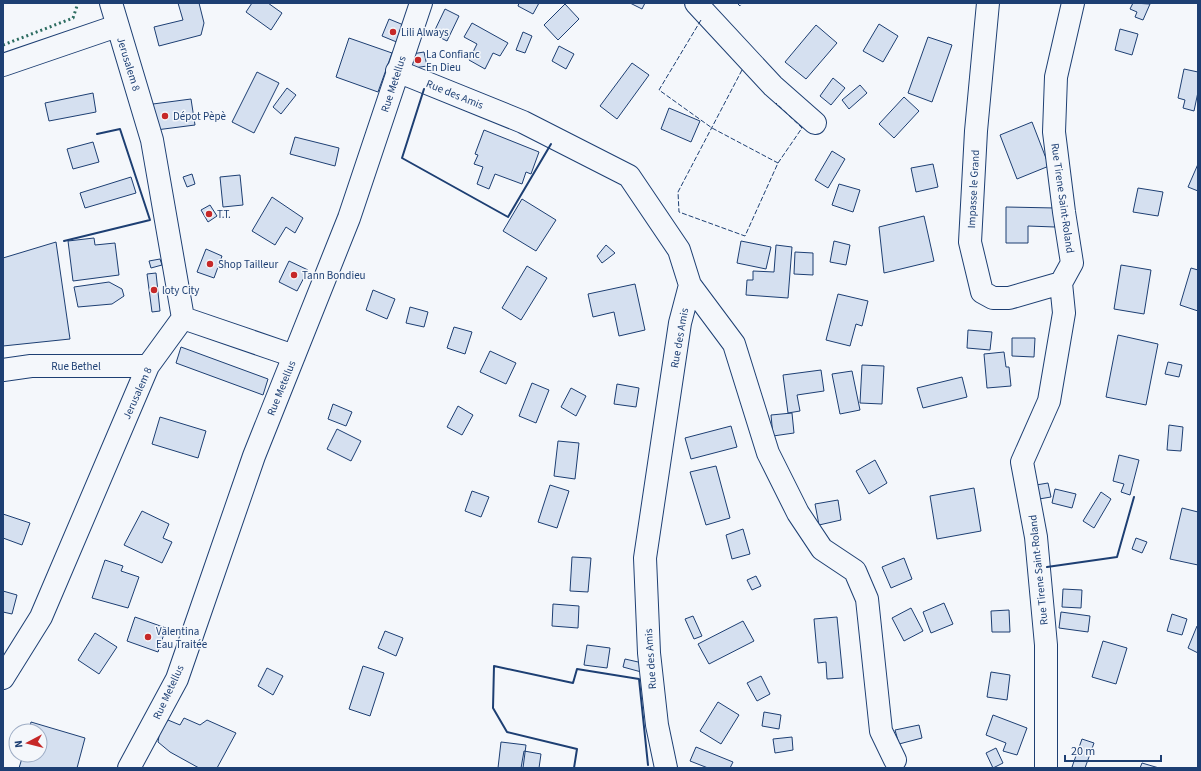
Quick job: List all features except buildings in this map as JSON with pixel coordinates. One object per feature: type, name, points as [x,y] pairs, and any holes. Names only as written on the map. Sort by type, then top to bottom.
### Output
[{"type":"street","name":"Jerusalem 8","points":[[3,678],[41,617],[148,366],[183,318],[152,140],[111,3]]},
{"type":"street","name":"Rue Metellus","points":[[129,768],[177,680],[254,456],[349,218],[421,3]]},
{"type":"street","points":[[696,3],[773,86],[815,123]]},
{"type":"street","name":"Impasse le Grand","points":[[988,3],[976,131],[970,242],[975,267],[982,292],[993,298],[1009,298],[1061,283]]},
{"type":"street","name":"Rue Tirene Saint-Roland","points":[[1046,768],[1046,644],[1036,537],[1022,462],[1049,401],[1064,313],[1061,283],[1072,263],[1054,132],[1056,77],[1073,3]]},
{"type":"street","points":[[3,65],[117,26]]},
{"type":"street","name":"Rue des Amis","points":[[397,71],[523,122],[629,176],[679,250],[690,285],[680,324],[645,558],[649,653],[656,725],[666,768]]},
{"type":"street","points":[[690,285],[734,344],[768,453],[798,513],[822,549],[855,571],[867,599],[881,731],[895,760]]},
{"type":"street","points":[[183,318],[294,356]]},
{"type":"street","name":"Rue Bethel","points":[[3,370],[32,366],[148,366]]},
{"type":"hedge","points":[[3,45],[73,18],[78,3]]},
{"type":"fence","points":[[737,3],[740,6],[743,3]]},
{"type":"fence","points":[[701,20],[659,90],[712,128],[778,163]]},
{"type":"fence","points":[[742,70],[678,192],[679,212],[745,236],[778,163],[802,128],[776,103]]},
{"type":"wall","points":[[424,89],[402,158],[508,217],[551,144]]},
{"type":"wall","points":[[64,241],[150,220],[120,129],[97,134]]},
{"type":"wall","points":[[1047,567],[1117,557],[1134,497]]},
{"type":"wall","points":[[574,768],[577,749],[507,732],[493,708],[494,666],[573,683],[577,669],[639,679],[648,765]]},
{"type":"place","name":"Lili Always","points":[[393,32]]},
{"type":"place","name":"La Confianc En Dieu","points":[[418,60]]},
{"type":"place","name":"Dépot Pèpè","points":[[165,116]]},
{"type":"place","name":"T.T.","points":[[209,214]]},
{"type":"place","name":"Shop Tailleur","points":[[210,264]]},
{"type":"place","name":"Tann Bondieu","points":[[294,275]]},
{"type":"place","name":"loty City","points":[[154,290]]},
{"type":"place","name":"Valentina Eau Traitée","points":[[148,637]]}]
